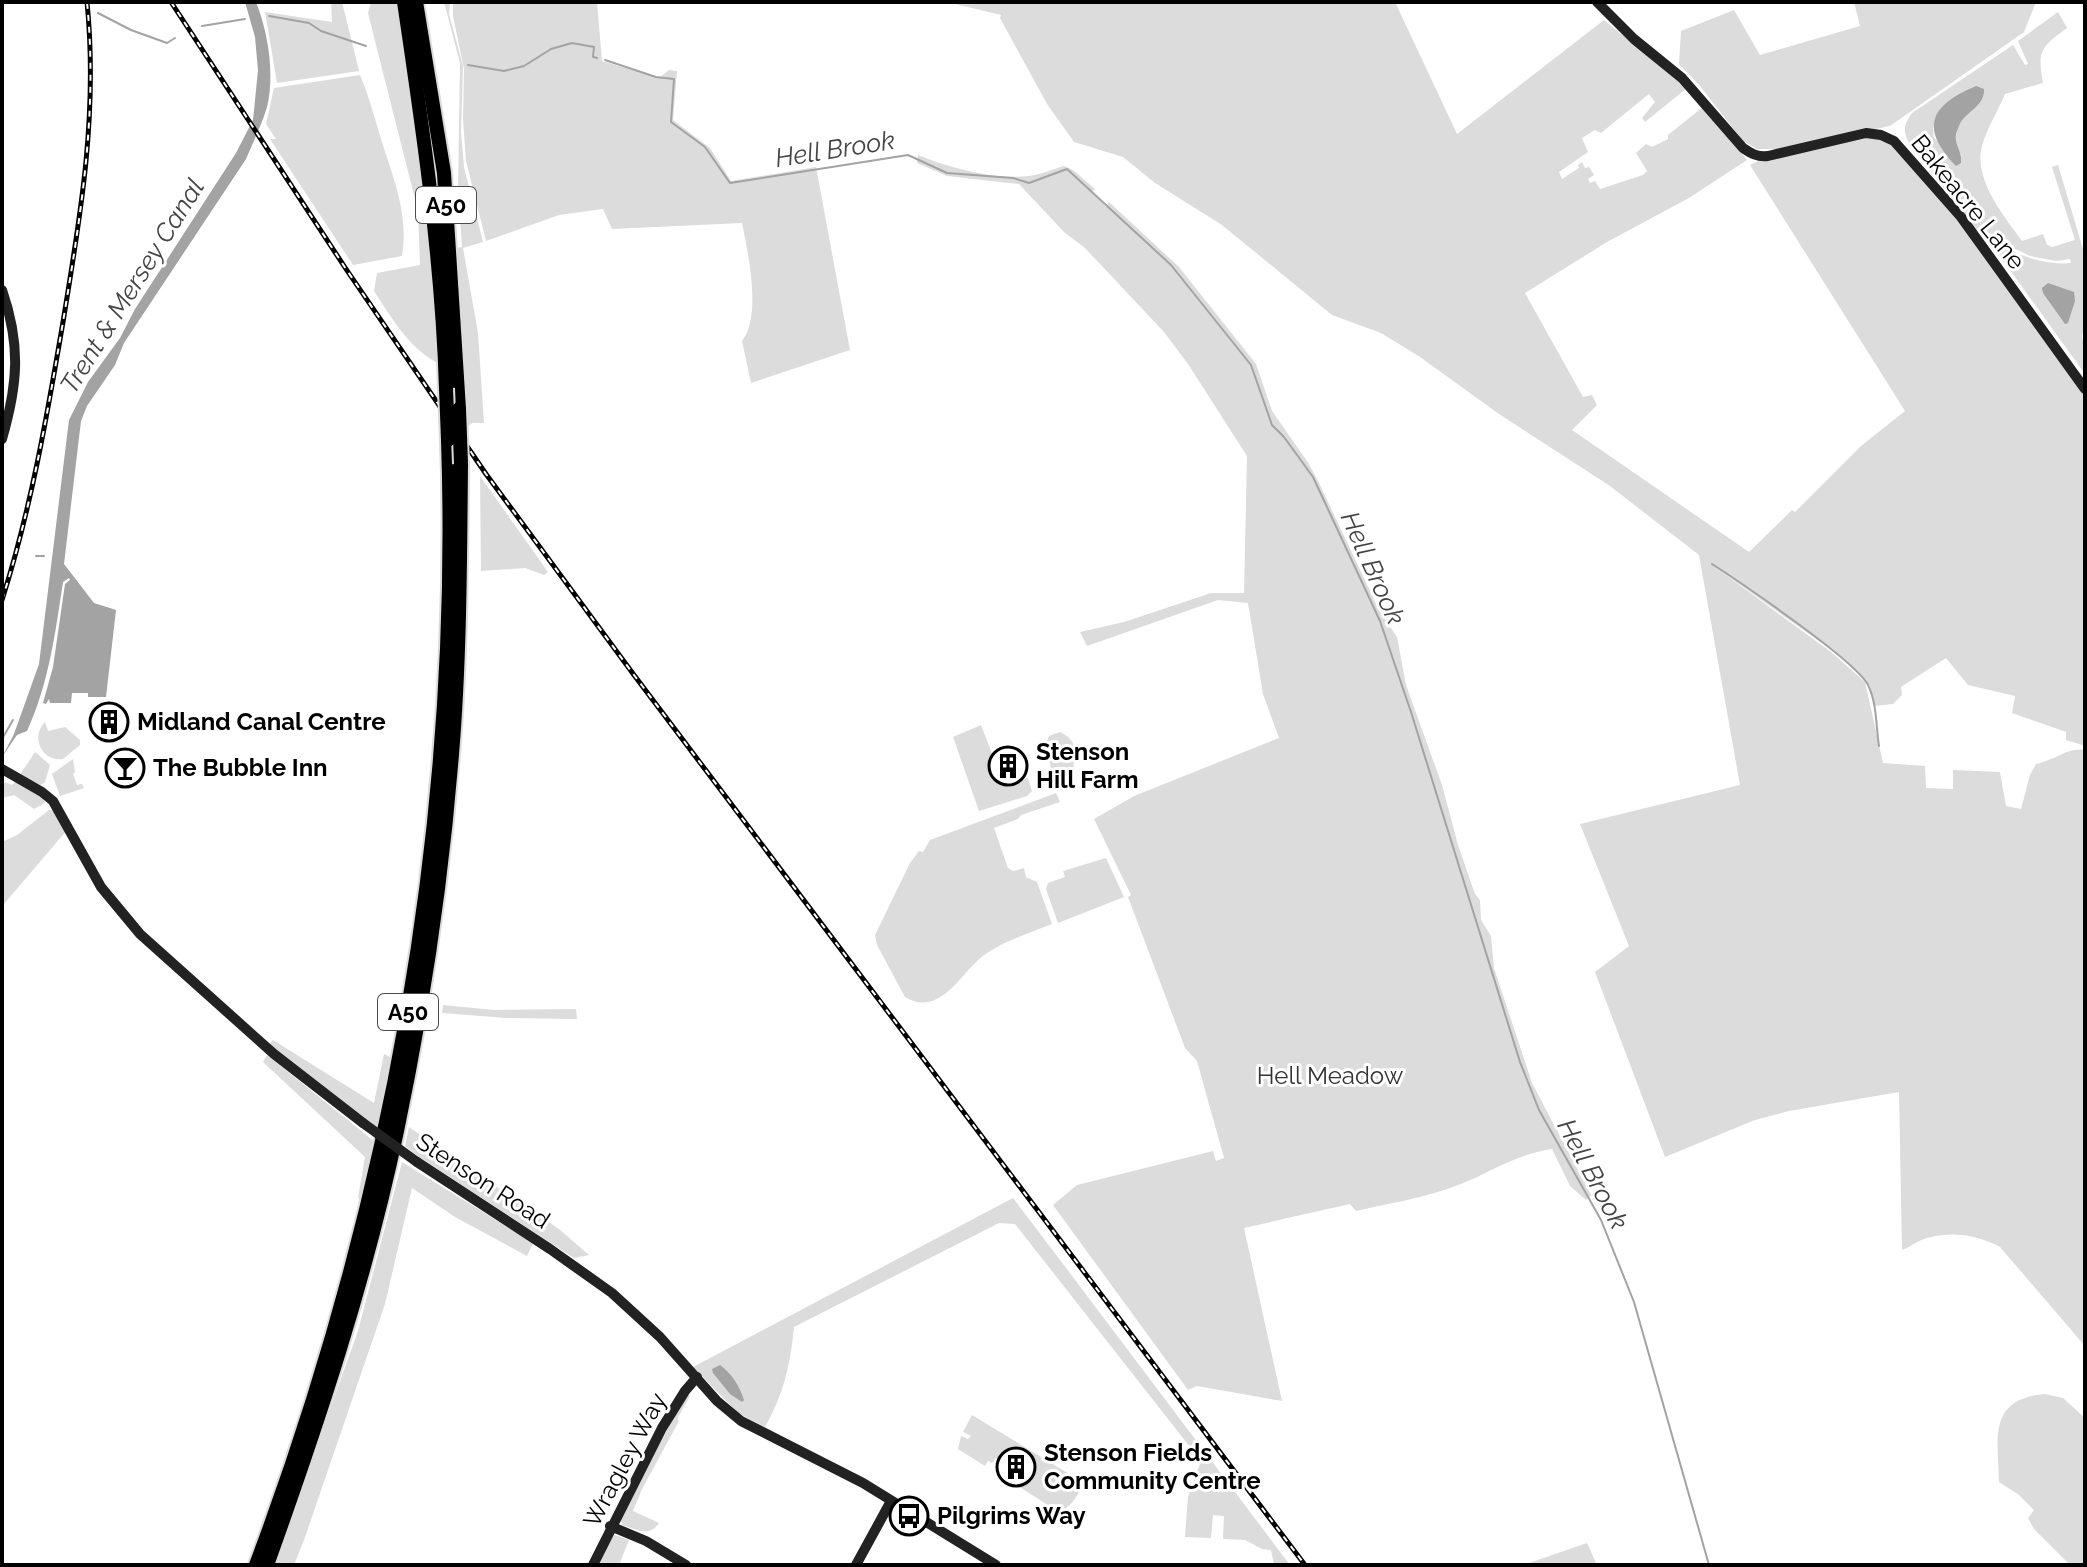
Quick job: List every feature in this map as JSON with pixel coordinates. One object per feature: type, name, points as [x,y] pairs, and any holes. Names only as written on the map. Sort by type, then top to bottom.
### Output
[{"type":"highway","name":"A50","points":[[256,1565],[301,1437],[357,1251],[386,1126],[407,1016],[429,869],[443,725],[448,611],[446,388],[439,268],[429,175],[404,2]]},
{"type":"highway","name":"A50","points":[[267,1565],[314,1437],[361,1277],[397,1132],[439,876],[452,753],[459,613],[459,409],[444,173],[416,2]]},
{"type":"street","name":"Bakeacre Lane","points":[[1597,2],[1634,39],[1682,78],[1751,154],[1768,156],[1866,133],[1894,141],[1961,217],[2085,389]]},
{"type":"street","points":[[2,290],[14,338],[16,377],[13,402],[2,439]]},
{"type":"street","name":"Stenson Road","points":[[2,769],[53,801],[101,887],[118,910],[161,955],[274,1054],[417,1162],[559,1254],[612,1293],[660,1337],[717,1401],[741,1421],[863,1483],[996,1565]]},
{"type":"street","name":"Wragley Way","points":[[593,1565],[662,1428],[697,1377]]},
{"type":"street","points":[[856,1565],[891,1501]]},
{"type":"street","points":[[610,1526],[646,1541],[686,1565]]},
{"type":"green space","points":[[331,2],[342,2],[359,71],[277,83],[265,12],[332,22]]},
{"type":"green space","points":[[371,2],[396,2],[423,182],[439,364],[418,350],[374,291],[377,273],[420,265],[418,211],[368,13]]},
{"type":"green space","points":[[444,2],[450,2],[449,14],[463,66],[461,132],[464,167],[483,242],[463,248],[478,333],[484,423],[472,423],[465,429],[454,248],[462,247],[458,189],[460,63]]},
{"type":"green space","points":[[453,2],[597,2],[602,61],[659,78],[669,70],[677,71],[673,120],[710,148],[731,181],[816,167],[850,350],[751,383],[742,341],[748,330],[752,301],[742,223],[612,229],[603,209],[559,215],[486,241],[466,161],[464,69]]},
{"type":"green space","points":[[947,2],[1398,2],[1396,4],[1457,134],[1604,20],[1687,88],[1645,122],[1642,118],[1655,102],[1649,94],[1601,133],[1595,130],[1582,138],[1588,152],[1559,172],[1562,179],[1579,168],[1582,162],[1594,175],[1588,179],[1590,183],[1595,181],[1600,189],[1643,175],[1647,171],[1636,153],[1646,144],[1652,147],[1668,139],[1668,135],[1703,107],[1747,160],[1689,198],[1607,242],[1525,293],[1583,397],[1592,395],[1597,405],[1572,430],[1749,552],[1792,510],[1795,512],[1861,446],[1905,411],[1750,165],[1768,156],[1881,135],[1947,200],[2085,390],[2085,746],[2066,740],[2066,732],[2012,713],[2015,696],[1968,685],[1946,658],[1901,687],[1902,695],[1893,704],[1875,706],[1870,686],[1840,656],[1712,565],[1831,652],[1865,682],[1883,763],[1925,766],[1926,788],[1953,789],[1953,770],[2000,772],[2006,806],[2021,809],[2036,764],[2073,750],[2085,750],[2085,1346],[2000,1247],[1971,1236],[1940,1235],[1902,1250],[1899,1092],[1755,1120],[1665,1157],[1595,972],[1629,946],[1580,824],[1740,785],[1699,555],[1610,486],[1499,414],[1420,357],[1381,333],[1332,315],[1222,225],[1155,183],[1123,157],[1074,142],[1047,104],[1001,15]]},
{"type":"green space","points":[[1854,2],[2036,2],[2024,32],[1890,126],[1781,149],[1757,149],[1743,141],[1679,64],[1681,31],[1734,10],[1760,55],[1860,26]]},
{"type":"green space","points":[[2058,12],[2067,28],[2051,40],[2043,51],[2043,83],[2005,94],[1982,146],[1982,171],[1992,196],[2022,241],[2043,234],[2047,245],[2052,247],[2075,240],[2052,167],[2058,165],[2085,256],[2082,337],[2085,374],[1989,241],[2039,261],[2071,263],[2070,259],[2056,261],[2030,256],[1978,231],[1912,148],[1905,134],[1905,126],[1912,113],[2013,45],[2025,65],[2028,64],[2018,41]],"holes":[[[1936,118],[1957,129],[1955,143],[1962,157],[1934,138]]]},
{"type":"green space","points":[[360,75],[396,188],[404,238],[402,256],[353,265],[270,139],[276,139],[266,124],[274,88]]},
{"type":"green space","name":"Hell Meadow","points":[[918,155],[987,175],[1033,175],[1064,166],[1073,170],[1095,189],[1092,192],[1106,207],[1109,202],[1179,267],[1256,364],[1272,411],[1309,464],[1380,612],[1397,637],[1406,685],[1442,785],[1458,845],[1475,894],[1480,900],[1481,920],[1491,936],[1494,968],[1532,1083],[1591,1195],[1586,1200],[1570,1186],[1552,1149],[1524,1156],[1425,1196],[1356,1211],[1350,1204],[1244,1228],[1282,1401],[1197,1386],[1188,1390],[1053,1205],[1077,1185],[1213,1151],[1216,1161],[1224,1158],[1197,1061],[1185,1048],[1128,897],[1131,895],[1094,819],[1134,796],[1279,738],[1263,694],[1248,603],[1218,600],[1087,646],[1080,632],[1124,622],[1211,593],[1244,593],[1247,456],[1164,332],[1019,184],[947,176],[917,163]]},
{"type":"green space","points":[[480,476],[548,572],[544,575],[525,568],[481,571]]},
{"type":"green space","points":[[45,722],[48,731],[65,727],[80,740],[80,745],[63,759],[49,757],[39,741]]},
{"type":"green space","points":[[981,725],[996,764],[995,771],[1003,786],[1028,778],[1032,791],[1027,796],[979,811],[953,737]]},
{"type":"green space","points":[[1060,732],[1072,741],[1075,754],[1073,769],[1066,782],[1058,779],[1052,771],[1045,745],[1049,736]]},
{"type":"green space","points":[[35,752],[50,765],[45,782],[41,785],[19,776]]},
{"type":"green space","points":[[73,759],[77,785],[82,784],[84,788],[60,796],[52,774]]},
{"type":"green space","points":[[16,781],[42,795],[45,803],[34,809],[14,795],[2,798],[5,782],[12,785]]},
{"type":"green space","points":[[1056,793],[1060,802],[994,828],[1008,868],[1013,871],[1024,868],[1026,877],[1037,882],[1052,924],[987,953],[941,997],[930,1002],[918,1002],[905,997],[877,945],[875,935],[910,863],[919,851],[923,852],[930,840]]},
{"type":"green space","points":[[49,810],[57,811],[67,830],[4,904],[2,842],[17,835]]},
{"type":"green space","points":[[1106,858],[1124,897],[1058,923],[1046,889],[1048,883],[1065,877],[1063,871]]},
{"type":"green space","points":[[443,1005],[494,1010],[576,1009],[577,1019],[442,1013]]},
{"type":"green space","points":[[273,1040],[374,1103],[384,1054],[394,1059],[379,1130],[269,1045]]},
{"type":"green space","points":[[267,1055],[375,1142],[361,1199],[358,1198],[365,1157],[263,1062]]},
{"type":"green space","points":[[409,1127],[559,1229],[589,1255],[574,1258],[419,1157],[405,1146]]},
{"type":"green space","points":[[402,1162],[533,1243],[527,1256],[455,1217],[412,1188],[385,1304],[304,1540],[294,1565],[274,1565],[358,1331]]},
{"type":"green space","points":[[1013,1198],[1290,1565],[1274,1565],[1271,1550],[1245,1540],[1223,1539],[1224,1516],[1213,1515],[1211,1538],[1185,1537],[1188,1497],[1201,1461],[1015,1224],[999,1223],[794,1327],[785,1379],[765,1427],[738,1413],[693,1367]]},
{"type":"green space","points":[[687,1394],[690,1396],[677,1419],[679,1421],[633,1511],[659,1523],[647,1531],[622,1525],[620,1517]]},
{"type":"green space","points":[[2045,1394],[2063,1398],[2085,1418],[2085,1565],[2070,1565],[2034,1529],[2028,1518],[2034,1510],[1999,1482],[1998,1437],[2005,1413],[2026,1397]]},
{"type":"green space","points":[[972,1415],[1084,1483],[1076,1497],[1057,1511],[1018,1486],[1029,1465],[1013,1454],[1006,1464],[996,1458],[985,1466],[958,1449],[961,1436],[968,1439],[971,1436],[963,1432]]},
{"type":"green space","points":[[615,1535],[629,1540],[619,1565],[598,1565],[609,1540]]},
{"type":"green space","points":[[1587,1543],[1597,1565],[1523,1565]]},
{"type":"shaded area","points":[[245,2],[256,2],[269,53],[269,94],[263,120],[246,159],[124,343],[115,365],[87,406],[81,421],[64,564],[94,603],[116,610],[106,697],[72,693],[71,703],[50,703],[49,699],[46,704],[43,703],[53,667],[65,584],[69,578],[63,582],[50,658],[35,713],[27,731],[17,735],[2,757],[14,734],[39,664],[69,420],[88,382],[120,338],[135,309],[236,153],[253,120],[258,70],[255,37]]},
{"type":"shaded area","points":[[1976,86],[1984,89],[1983,95],[1957,132],[1961,163],[1956,166],[1937,140],[1935,119],[1948,102]]},
{"type":"shaded area","points":[[2048,283],[2074,292],[2075,301],[2068,323],[2065,324],[2043,293],[2042,288]]},
{"type":"shaded area","points":[[720,1365],[737,1385],[744,1400],[742,1402],[730,1394],[713,1373],[712,1369]]},
{"type":"waterway","name":"Hell Brook","points":[[98,13],[131,30],[167,43],[175,38]]},
{"type":"waterway","name":"Hell Brook","points":[[269,16],[309,23],[321,31],[366,46]]},
{"type":"waterway","name":"Hell Brook","points":[[202,26],[245,19]]},
{"type":"waterway","name":"Hell Brook","points":[[468,65],[504,71],[524,66],[551,49],[572,43],[594,47],[593,57],[597,58]]},
{"type":"waterway","name":"Hell Brook","points":[[605,60],[656,77],[674,79],[671,122],[705,147],[730,183],[908,155],[947,173],[1013,178],[1029,183],[1067,169],[1171,265],[1251,365],[1272,425],[1313,477],[1380,621],[1520,1062],[1539,1110],[1601,1220],[1634,1302],[1709,1565]]},
{"type":"waterway","points":[[36,556],[44,556]]},
{"type":"waterway","points":[[1712,564],[1796,622],[1859,674],[1868,685],[1873,699],[1879,746]]},
{"type":"waterway","points":[[2,739],[13,720]]},
{"type":"railway","points":[[2,600],[22,531],[37,462],[76,241],[89,123],[87,2]]},
{"type":"railway","points":[[171,2],[346,269],[486,474],[1305,1565]]},
{"type":"place","name":"Midland Canal Centre","points":[[109,722]]},
{"type":"place","name":"Stenson Hill Farm","points":[[1008,766]]},
{"type":"place","name":"The Bubble Inn","points":[[125,768]]},
{"type":"place","name":"Stenson Fields Community Centre","points":[[1016,1467]]},
{"type":"place","name":"Pilgrims Way","points":[[909,1516]]},
{"type":"water label","name":"Trent & Mersey Canal","points":[[132,286]]}]
